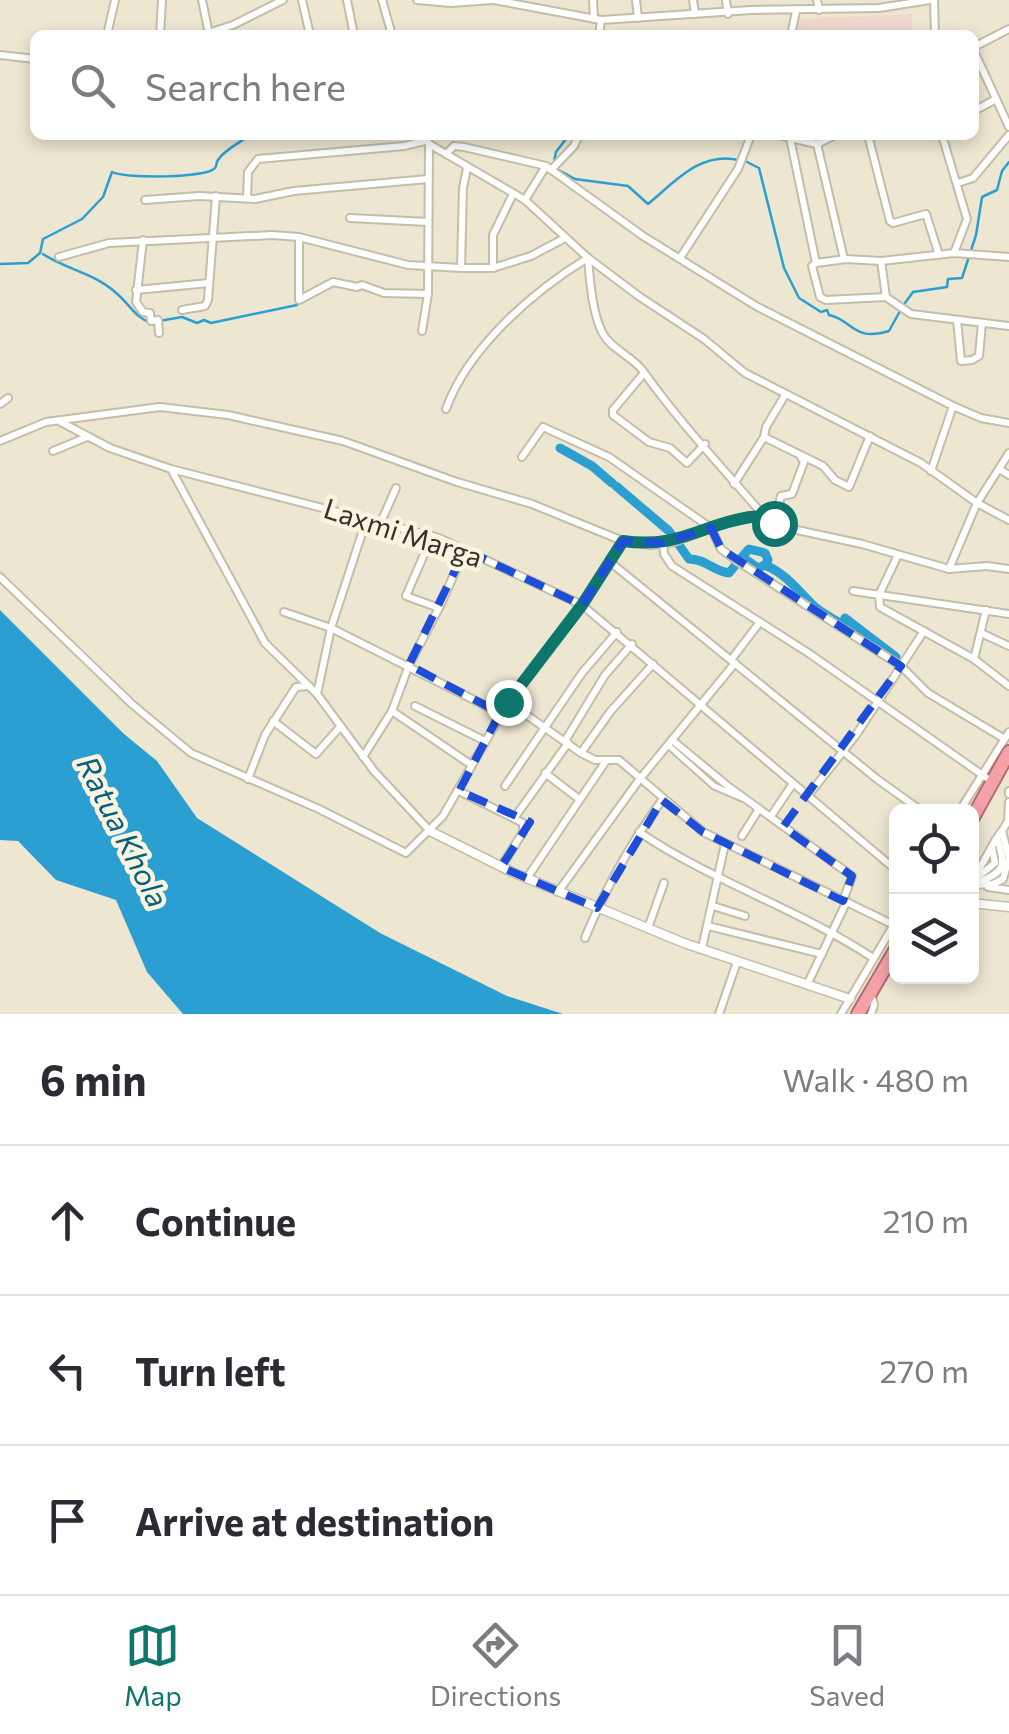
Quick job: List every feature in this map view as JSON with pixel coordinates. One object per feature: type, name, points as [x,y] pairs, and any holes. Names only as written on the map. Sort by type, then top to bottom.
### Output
[{"type":"highway","points":[[977,804],[1007,740]]},
{"type":"highway","points":[[858,1014],[889,961]]},
{"type":"street","points":[[108,30],[116,0]]},
{"type":"street","points":[[160,30],[162,0]]},
{"type":"street","points":[[202,0],[208,30]]},
{"type":"street","points":[[218,30],[283,0]]},
{"type":"street","points":[[302,0],[309,30]]},
{"type":"street","points":[[347,0],[353,30]]},
{"type":"street","points":[[382,0],[391,30]]},
{"type":"street","points":[[416,0],[493,0],[597,20],[819,10],[932,0],[934,30]]},
{"type":"street","points":[[592,0],[598,30]]},
{"type":"street","points":[[636,0],[638,18]]},
{"type":"street","points":[[693,0],[695,14]]},
{"type":"street","points":[[726,0],[728,14]]},
{"type":"street","points":[[762,11],[763,0]]},
{"type":"street","points":[[818,0],[819,10]]},
{"type":"street","points":[[792,30],[796,11]]},
{"type":"street","points":[[979,46],[1009,29]]},
{"type":"street","points":[[0,55],[30,58]]},
{"type":"street","points":[[958,183],[973,178],[1009,131],[979,60]]},
{"type":"street","points":[[979,108],[996,98]]},
{"type":"street","points":[[426,140],[525,200],[588,258],[704,338],[745,373],[870,436],[1009,520]]},
{"type":"street","points":[[422,330],[429,266],[426,140]]},
{"type":"street","points":[[247,198],[248,172],[258,159],[404,146],[426,140]]},
{"type":"street","points":[[525,200],[577,140]]},
{"type":"street","points":[[680,258],[738,170],[749,140]]},
{"type":"street","points":[[790,140],[816,264]]},
{"type":"street","points":[[799,140],[817,144],[825,140]]},
{"type":"street","points":[[869,140],[891,222],[926,214],[939,255]]},
{"type":"street","points":[[944,140],[967,222],[954,254]]},
{"type":"street","points":[[817,144],[844,259]]},
{"type":"street","points":[[446,154],[454,146],[464,147],[549,168],[756,306],[954,406],[981,418],[1009,423]]},
{"type":"street","points":[[461,268],[467,168]]},
{"type":"street","points":[[145,200],[247,198],[428,180]]},
{"type":"street","points":[[493,268],[493,235],[513,194]]},
{"type":"street","points":[[182,310],[204,306],[208,300],[216,196]]},
{"type":"street","points":[[350,218],[428,222]]},
{"type":"street","points":[[59,256],[109,242],[272,234],[394,262],[493,268],[531,256],[565,238]]},
{"type":"street","points":[[298,238],[300,300],[333,282],[362,285],[384,293],[428,294]]},
{"type":"street","points":[[143,240],[136,302],[143,312],[150,313],[151,321],[158,320],[160,333]]},
{"type":"street","points":[[1009,257],[954,254],[844,259],[812,266],[815,288],[826,300],[886,297],[911,314],[1009,326]]},
{"type":"street","points":[[588,258],[603,335],[644,373],[678,419],[764,516],[774,523],[949,569],[1009,569]]},
{"type":"street","points":[[446,409],[460,378],[499,330],[547,285],[588,258]]},
{"type":"street","points":[[881,260],[886,297]]},
{"type":"street","points":[[136,290],[209,282]]},
{"type":"street","points":[[957,320],[961,360],[979,356],[982,323]]},
{"type":"street","points":[[644,373],[613,415],[649,442],[670,448],[687,463],[704,444]]},
{"type":"street","points":[[734,484],[785,394]]},
{"type":"street","points":[[0,404],[8,398]]},
{"type":"street","points":[[0,442],[37,425],[160,406],[228,415],[343,441],[532,504],[623,541],[663,544],[745,518],[764,516]]},
{"type":"street","points":[[931,470],[954,406]]},
{"type":"street","name":"Laxmi Marga","points":[[58,421],[171,469],[432,536],[582,605],[889,864]]},
{"type":"street","points":[[522,457],[543,427],[609,457],[711,528],[721,549],[901,666],[928,693],[1007,740]]},
{"type":"street","points":[[53,451],[88,436]]},
{"type":"street","points":[[764,436],[823,466],[835,480],[849,486],[870,436]]},
{"type":"street","points":[[774,523],[782,496],[792,494],[804,462],[798,453]]},
{"type":"street","points":[[949,569],[977,503],[1009,453]]},
{"type":"street","points":[[171,469],[265,643],[317,694],[363,757],[430,831],[597,908],[737,962],[850,999]]},
{"type":"street","points":[[999,469],[1009,475]]},
{"type":"street","points":[[381,522],[396,488]]},
{"type":"street","points":[[745,518],[753,503]]},
{"type":"street","points":[[317,694],[331,628],[367,518]]},
{"type":"street","points":[[432,536],[406,596],[439,608]]},
{"type":"street","points":[[0,577],[76,652],[191,752],[406,853],[430,831],[460,791],[483,740],[582,605],[623,541]]},
{"type":"street","points":[[663,544],[672,566],[986,778],[965,804]]},
{"type":"street","points":[[363,757],[392,711],[409,665],[464,550]]},
{"type":"street","points":[[898,554],[879,596],[880,607],[974,660],[1009,686]]},
{"type":"street","points":[[610,562],[913,804]]},
{"type":"street","points":[[853,591],[1009,614]]},
{"type":"street","points":[[974,660],[986,610]]},
{"type":"street","points":[[284,612],[331,628],[500,714]]},
{"type":"street","points":[[558,892],[760,622]]},
{"type":"street","points":[[807,797],[844,751],[924,631]]},
{"type":"street","points":[[505,786],[596,654],[617,632]]},
{"type":"street","points":[[981,633],[1009,646]]},
{"type":"street","points":[[514,816],[567,742],[605,675],[632,644]]},
{"type":"street","points":[[581,753],[610,712],[653,664]]},
{"type":"street","points":[[248,779],[273,721],[296,687],[308,686]]},
{"type":"street","points":[[508,702],[581,753],[595,760],[618,760],[703,832],[889,922]]},
{"type":"street","points":[[414,706],[483,740]]},
{"type":"street","points":[[392,711],[470,764]]},
{"type":"street","points":[[273,721],[316,754],[340,727]]},
{"type":"street","points":[[670,743],[852,876],[833,932],[807,984]]},
{"type":"street","points":[[527,878],[607,760]]},
{"type":"street","points":[[545,772],[580,799]]},
{"type":"street","points":[[771,816],[792,785]]},
{"type":"street","points":[[460,791],[523,824],[524,832],[501,867]]},
{"type":"street","points":[[585,938],[639,832],[662,800]]},
{"type":"street","points":[[979,884],[1004,879],[1008,858],[1004,829],[1009,802]]},
{"type":"street","points":[[742,836],[759,809]]},
{"type":"street","points":[[979,878],[995,863],[991,846],[1004,829]]},
{"type":"street","points":[[639,832],[679,859],[833,932],[873,958]]},
{"type":"street","points":[[702,948],[725,844]]},
{"type":"street","points":[[648,928],[664,882]]},
{"type":"street","points":[[979,885],[1009,890]]},
{"type":"street","points":[[979,905],[1009,907]]},
{"type":"street","points":[[712,906],[745,916]]},
{"type":"street","points":[[708,926],[822,954]]},
{"type":"street","points":[[841,1014],[889,934]]},
{"type":"street","points":[[719,1014],[737,962]]},
{"type":"street","points":[[850,999],[881,975]]},
{"type":"street","points":[[871,990],[871,1014]]},
{"type":"highlighted area","points":[[711,528],[721,549],[901,666],[783,827],[852,876],[843,901],[703,832],[662,800],[597,908],[501,867],[530,822],[459,791],[500,713],[409,665],[465,550],[582,605],[623,541],[663,543]]},
{"type":"shaded area","points":[[912,14],[912,30],[796,30],[799,19]]},
{"type":"water","name":"Ratua Khola","points":[[0,610],[124,734],[157,761],[197,818],[380,933],[507,996],[563,1014],[183,1014],[147,972],[116,900],[56,880],[18,841],[0,840]]},
{"type":"waterway","points":[[0,264],[28,263],[40,253],[43,239],[82,219],[103,197],[112,172],[133,176],[198,174],[215,168],[224,153],[243,140]]},
{"type":"waterway","points":[[554,162],[565,140]]},
{"type":"waterway","points":[[555,168],[575,179],[628,186],[648,204],[700,164],[725,158],[739,160]]},
{"type":"waterway","points":[[747,162],[759,168],[784,268],[799,298],[868,334],[889,331],[900,311]]},
{"type":"waterway","points":[[905,303],[913,292],[947,287],[948,279],[962,278],[976,235],[982,197],[997,190],[1009,162]]},
{"type":"waterway","points":[[43,254],[107,286],[151,323]]},
{"type":"waterway","points":[[159,321],[182,317],[211,323],[297,305]]},
{"type":"waterway","points":[[560,448],[612,483]]},
{"type":"waterway","points":[[616,486],[669,531],[689,559],[729,573],[742,557],[758,568],[765,565],[786,578],[821,612],[843,625],[845,618],[896,657]]},
{"type":"waterway","points":[[742,557],[749,549],[765,553],[765,565]]},
{"type":"route","points":[[508,702],[582,605],[623,541],[651,545],[674,542],[750,517],[764,516],[774,523]]}]
